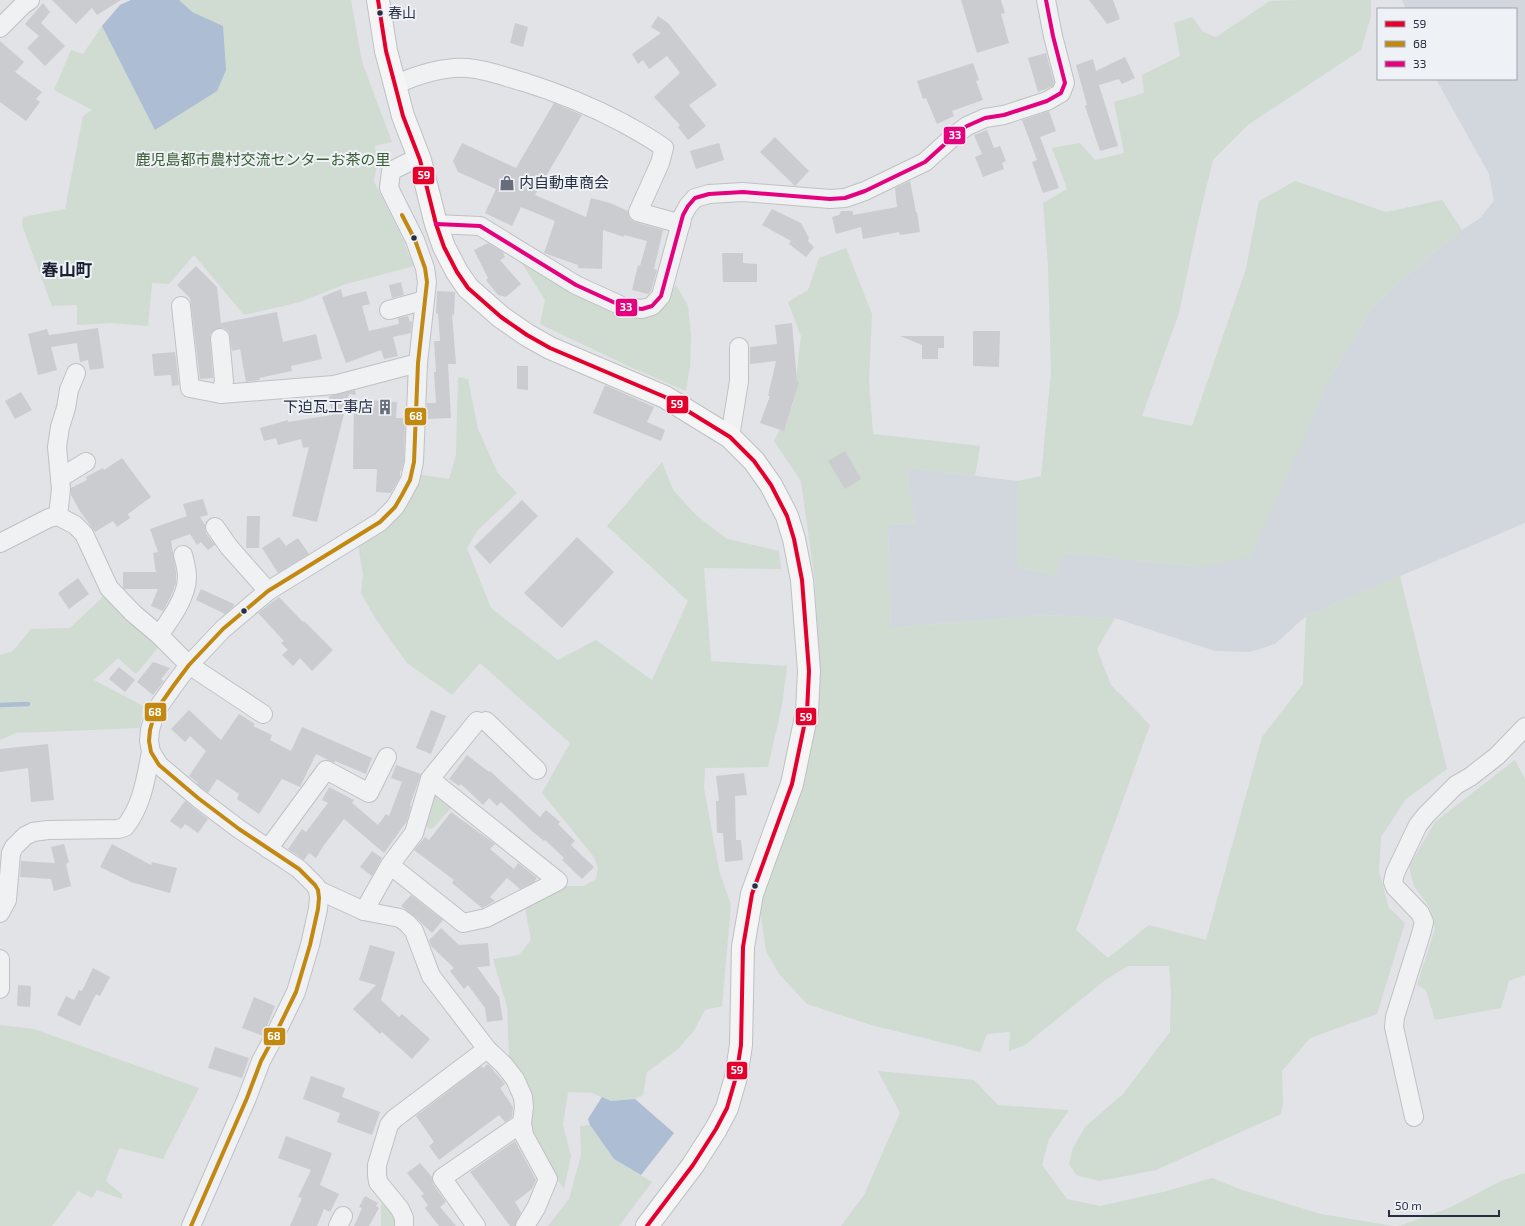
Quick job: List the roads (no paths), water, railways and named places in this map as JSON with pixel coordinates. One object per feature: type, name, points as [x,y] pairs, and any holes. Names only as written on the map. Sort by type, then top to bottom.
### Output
[{"type":"main road","points":[[378,0],[386,51],[403,116],[420,160],[436,224],[444,247],[457,272],[468,288],[500,317],[527,335],[550,348],[665,397],[730,437],[754,461],[771,485],[787,516],[794,539],[802,580],[809,671],[807,712],[792,784],[752,894],[743,947],[741,1045],[736,1077],[729,1100],[716,1129],[693,1165],[647,1226]]},
{"type":"street","points":[[0,28],[30,0]]},
{"type":"street","points":[[436,224],[480,226],[576,285],[624,307],[642,309],[652,306],[660,296],[681,224],[688,206],[695,198],[708,194],[743,192],[830,199],[852,196],[925,162],[967,126],[985,118],[1004,115],[1047,101],[1061,93],[1065,83],[1053,36],[1046,0]]},
{"type":"street","points":[[395,85],[407,79],[433,71],[467,68],[489,71],[558,93],[596,108],[653,139],[664,148],[660,163],[638,212],[681,224]]},
{"type":"street","points":[[191,1226],[261,1061],[276,1036],[296,992],[318,909],[318,890],[299,869],[238,829],[159,765],[151,752],[149,741],[150,730],[155,712],[189,665],[223,629],[268,591],[326,554],[370,529],[388,516],[395,507],[410,480],[414,462],[418,362],[427,282],[415,240],[389,188],[391,170],[406,163],[420,160]]},
{"type":"street","points":[[389,310],[425,300]]},
{"type":"street","points":[[181,306],[190,388],[221,394],[334,385],[418,362]]},
{"type":"street","points":[[220,338],[224,381],[221,394]]},
{"type":"street","points":[[730,437],[739,381],[739,347]]},
{"type":"street","points":[[58,516],[61,489],[57,447],[69,390],[76,374]]},
{"type":"street","points":[[60,478],[86,462]]},
{"type":"street","points":[[0,543],[49,518],[58,516],[75,525],[84,534],[109,588],[133,613],[159,635],[189,665],[264,714]]},
{"type":"street","points":[[215,527],[229,547],[268,591]]},
{"type":"street","points":[[159,635],[175,613],[184,591],[187,578],[183,555]]},
{"type":"street","points":[[364,910],[390,865],[414,834],[430,779],[481,721],[537,770]]},
{"type":"street","points":[[1414,1117],[1394,1027],[1395,1017],[1424,922],[1420,913],[1395,886],[1393,882],[1395,873],[1418,825],[1426,814],[1456,785],[1470,777],[1497,756],[1525,727]]},
{"type":"street","points":[[0,913],[7,900],[11,853],[19,841],[33,832],[48,830],[118,829],[124,827],[134,814],[143,790],[151,752]]},
{"type":"street","points":[[268,849],[326,770],[369,793],[387,757]]},
{"type":"street","points":[[390,865],[463,923],[486,918],[558,881],[430,779]]},
{"type":"street","points":[[318,890],[364,910],[400,918],[407,923],[414,931],[431,976],[487,1049],[504,1065],[515,1079],[523,1096],[524,1107],[522,1123],[524,1135],[548,1179],[536,1208],[525,1226]]},
{"type":"street","points":[[0,960],[0,989]]},
{"type":"street","points":[[404,1226],[404,1218],[400,1209],[378,1182],[377,1165],[389,1125],[394,1119],[487,1049]]},
{"type":"street","points":[[476,1226],[442,1178],[522,1123]]},
{"type":"water","points":[[131,0],[179,0],[192,12],[223,26],[226,70],[217,91],[155,130],[102,26],[120,5]]},
{"type":"water","points":[[602,1097],[611,1101],[635,1099],[674,1133],[641,1175],[614,1159],[590,1125],[588,1119]]},
{"type":"waterway","points":[[0,705],[28,704]]},
{"type":"place","name":"春山","points":[[380,13]]},
{"type":"place","name":"内自動車商会","points":[[507,183]]},
{"type":"place","name":"下迫瓦工事店","points":[[385,407]]},
{"type":"district","name":"春山町","points":[[67,270]]},
{"type":"park label","name":"鹿児島都市農村交流センターお茶の里","points":[[263,160]]}]
